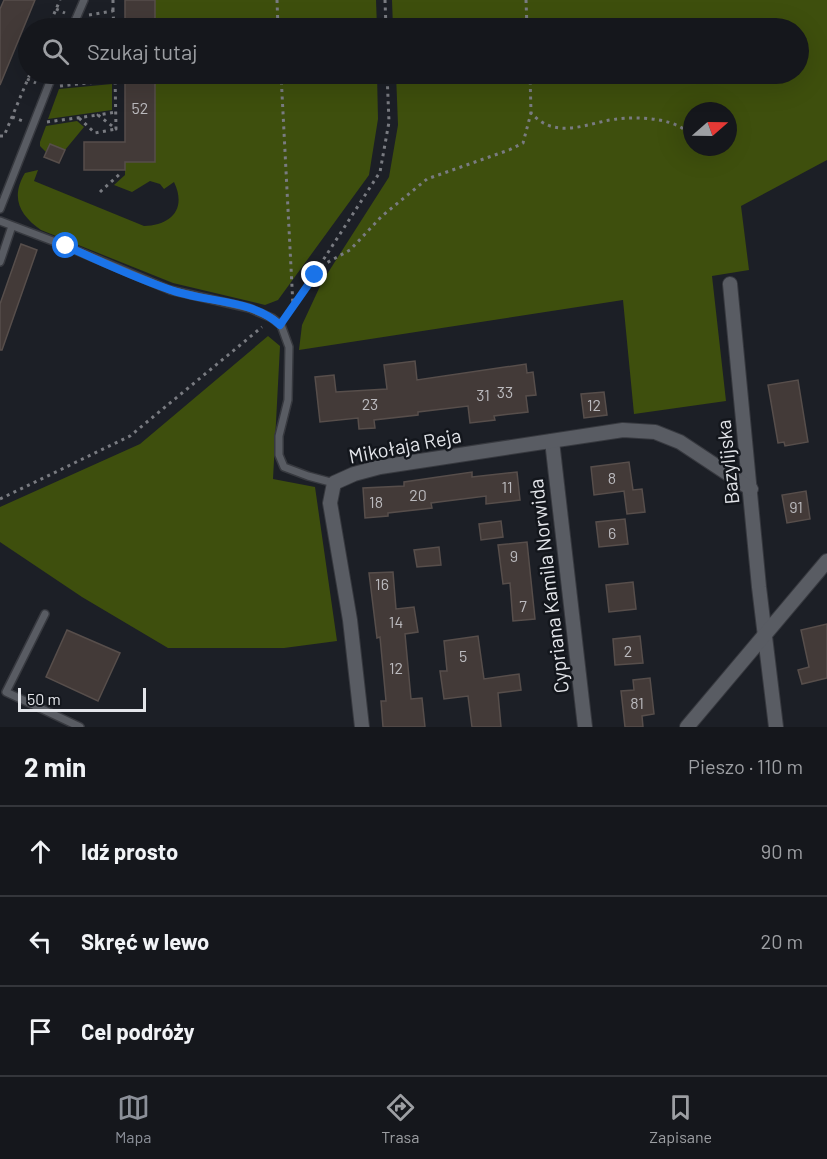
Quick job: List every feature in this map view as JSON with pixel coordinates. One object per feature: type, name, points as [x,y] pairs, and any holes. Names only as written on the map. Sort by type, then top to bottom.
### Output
[{"type":"street","name":"Bazylijska","points":[[730,284],[776,727]]},
{"type":"street","name":"Mikołaja Reja","points":[[362,727],[350,620],[330,503],[334,483],[354,474],[380,468],[622,430],[655,432],[680,442],[751,489]]},
{"type":"street","name":"Cypriana Kamila Norwida","points":[[552,441],[585,727]]},
{"type":"street","points":[[687,727],[827,561]]},
{"type":"lane","points":[[76,18],[84,0]]},
{"type":"lane","points":[[0,209],[49,84]]},
{"type":"lane","points":[[0,221],[170,290],[249,308],[272,318],[286,335],[289,347],[288,400],[279,436],[279,455],[285,467],[334,483]]},
{"type":"lane","points":[[0,262],[12,226]]},
{"type":"lane","points":[[45,614],[6,692],[80,727]]},
{"type":"path","points":[[52,18],[60,0]]},
{"type":"path","points":[[113,0],[113,11]]},
{"type":"path","points":[[277,0],[278,18]]},
{"type":"path","points":[[385,0],[386,18]]},
{"type":"path","points":[[526,0],[527,18]]},
{"type":"path","points":[[0,136],[4,136],[25,84]]},
{"type":"path","points":[[40,84],[48,87],[77,84]]},
{"type":"path","points":[[115,84],[116,129]]},
{"type":"path","points":[[281,84],[293,308]]},
{"type":"path","points":[[280,325],[380,172],[389,122],[387,84]]},
{"type":"path","points":[[320,267],[350,250],[382,216],[427,179],[510,150],[523,143],[531,113],[530,84]]},
{"type":"path","points":[[12,117],[33,124],[116,112]]},
{"type":"path","points":[[531,113],[538,121],[555,128],[579,128],[607,120],[654,118],[678,124],[683,128]]},
{"type":"path","points":[[98,115],[116,129]]},
{"type":"path","points":[[78,118],[95,133],[116,129]]},
{"type":"path","points":[[100,192],[122,172]]},
{"type":"path","points":[[0,499],[130,436],[272,318]]},
{"type":"green space","points":[[155,0],[376,0],[377,18],[155,18]]},
{"type":"green space","points":[[392,0],[827,0],[827,160],[741,206],[749,270],[712,276],[726,401],[634,414],[623,300],[299,350],[302,325],[322,282],[389,177],[398,125],[396,84],[809,84],[809,18],[393,18]]},
{"type":"green space","points":[[112,84],[112,110],[48,119],[59,89]]},
{"type":"green space","points":[[155,84],[377,84],[378,119],[369,175],[278,300],[265,305],[173,283],[41,230],[28,218],[20,205],[18,190],[25,173],[38,170],[34,181],[144,226],[154,225],[169,219],[177,208],[179,200],[174,182],[164,189],[160,184],[150,181],[132,192],[114,185],[125,175],[125,162],[155,162]]},
{"type":"green space","points":[[77,121],[84,127],[65,150],[50,144],[46,152],[40,146],[46,126]]},
{"type":"green space","points":[[268,336],[280,346],[273,479],[315,487],[337,641],[284,648],[168,648],[82,597],[0,542],[0,507],[140,444]]},
{"type":"building","points":[[4,0],[35,0],[28,18],[18,18],[18,41],[0,85],[0,9]]},
{"type":"building","points":[[125,0],[155,0],[155,18],[125,18]]},
{"type":"building","points":[[125,84],[155,84],[155,162],[125,162],[125,170],[84,170],[84,142],[125,142]]},
{"type":"building","points":[[50,144],[65,150],[59,163],[44,157]]},
{"type":"building","points":[[21,244],[37,250],[2,350],[0,350],[0,304]]},
{"type":"building","points":[[415,361],[417,380],[526,364],[527,373],[533,372],[536,395],[526,396],[528,412],[494,416],[495,420],[470,423],[468,406],[374,420],[375,428],[359,429],[358,418],[320,422],[315,377],[334,375],[336,392],[387,389],[384,365]]},
{"type":"building","points":[[798,380],[808,442],[785,446],[784,442],[778,443],[768,385]]},
{"type":"building","points":[[604,392],[607,415],[584,418],[581,394]]},
{"type":"building","points":[[629,462],[633,490],[642,489],[645,512],[627,514],[624,491],[594,495],[591,467]]},
{"type":"building","points":[[472,472],[472,477],[517,472],[520,500],[486,504],[486,496],[431,503],[432,508],[365,518],[363,488],[404,486],[404,482]]},
{"type":"building","points":[[806,491],[810,519],[787,523],[782,495]]},
{"type":"building","points":[[625,519],[628,544],[599,547],[596,522]]},
{"type":"building","points":[[501,521],[503,537],[481,540],[479,524]]},
{"type":"building","points":[[527,542],[535,619],[513,621],[510,583],[503,584],[498,545]]},
{"type":"building","points":[[439,547],[441,565],[417,567],[414,550]]},
{"type":"building","points":[[393,572],[396,609],[414,607],[418,632],[405,634],[411,699],[422,698],[425,727],[383,727],[381,701],[386,701],[380,637],[377,638],[369,573]]},
{"type":"building","points":[[633,582],[636,609],[609,612],[606,585]]},
{"type":"building","points":[[827,624],[827,678],[802,684],[798,670],[809,667],[801,630]]},
{"type":"building","points":[[67,630],[120,653],[98,701],[46,677]]},
{"type":"building","points":[[478,636],[484,679],[519,674],[521,690],[498,693],[501,727],[472,727],[468,696],[444,699],[440,671],[447,671],[444,641]]},
{"type":"building","points":[[640,636],[643,663],[615,665],[613,639]]},
{"type":"building","points":[[650,678],[654,714],[642,716],[643,727],[625,727],[621,691],[634,690],[633,680]]},
{"type":"route","points":[[66,246],[170,290],[261,312],[280,325],[315,275]]}]
